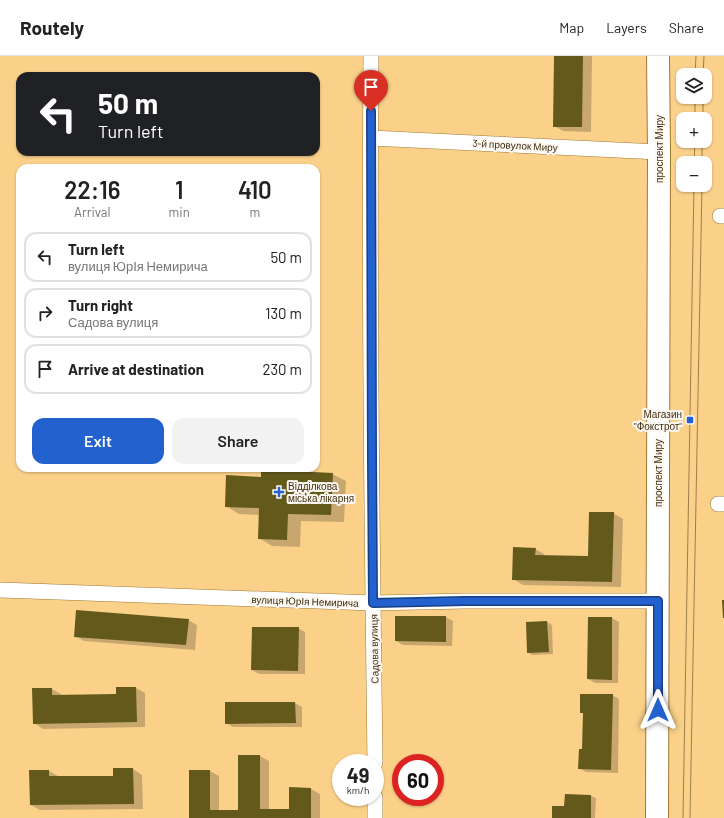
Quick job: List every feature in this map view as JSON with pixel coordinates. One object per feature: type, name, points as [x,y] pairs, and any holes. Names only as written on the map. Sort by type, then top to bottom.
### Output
[{"type":"main road","name":"проспект Миру","points":[[657,818],[658,56]]},
{"type":"street","name":"Садова вулиця","points":[[371,56],[370,138],[375,754]]},
{"type":"street","name":"3-й провулок Миру","points":[[370,138],[659,152]]},
{"type":"street","name":"вулиця ЮрІя Немирича","points":[[0,590],[373,603],[465,601],[658,601]]},
{"type":"street","points":[[375,806],[375,818]]},
{"type":"building","points":[[554,56],[583,56],[582,127],[553,127]]},
{"type":"building","name":"Відділкова міська лікарня","points":[[261,472],[333,473],[331,515],[288,514],[287,540],[258,539],[259,508],[225,507],[226,475],[261,477]]},
{"type":"building","points":[[589,512],[614,512],[612,582],[512,580],[513,547],[536,548],[535,555],[588,556]]},
{"type":"building","points":[[722,600],[724,600],[724,618],[723,618]]},
{"type":"building","points":[[76,610],[189,619],[186,645],[74,637]]},
{"type":"building","points":[[395,616],[446,616],[446,642],[395,641]]},
{"type":"building","points":[[588,617],[612,617],[612,680],[587,679]]},
{"type":"building","points":[[547,621],[549,652],[527,653],[526,622]]},
{"type":"building","points":[[252,627],[299,627],[298,671],[251,670]]},
{"type":"building","points":[[116,687],[136,687],[137,722],[33,724],[32,688],[52,688],[52,695],[116,694]]},
{"type":"building","points":[[580,694],[613,694],[611,770],[578,769],[579,749],[582,749],[583,713],[580,713]]},
{"type":"building","points":[[225,702],[295,702],[296,723],[225,724]]},
{"type":"building","points":[[238,755],[260,755],[260,809],[289,809],[289,787],[311,788],[311,818],[189,818],[189,770],[210,770],[210,810],[238,810]]},
{"type":"building","points":[[113,768],[133,768],[134,804],[30,805],[29,770],[49,770],[49,776],[113,776]]},
{"type":"building","points":[[565,794],[591,795],[591,818],[552,818],[552,806],[564,806]]},
{"type":"tram line","points":[[695,68],[696,56]]},
{"type":"tram line","points":[[703,68],[704,56]]},
{"type":"tram line","points":[[695,104],[695,112]]},
{"type":"tram line","points":[[703,104],[703,112]]},
{"type":"tram line","points":[[694,156],[695,148]]},
{"type":"tram line","points":[[702,148],[702,156]]},
{"type":"tram line","points":[[683,818],[694,192]]},
{"type":"tram line","points":[[690,818],[702,192]]},
{"type":"place","name":"Магазин \"Фокстрот\"","points":[[690,420]]},
{"type":"place","name":"Відділкова міська лікарня","points":[[279,492]]},
{"type":"route","points":[[371,111],[373,603],[465,601],[658,601],[658,710]]}]
